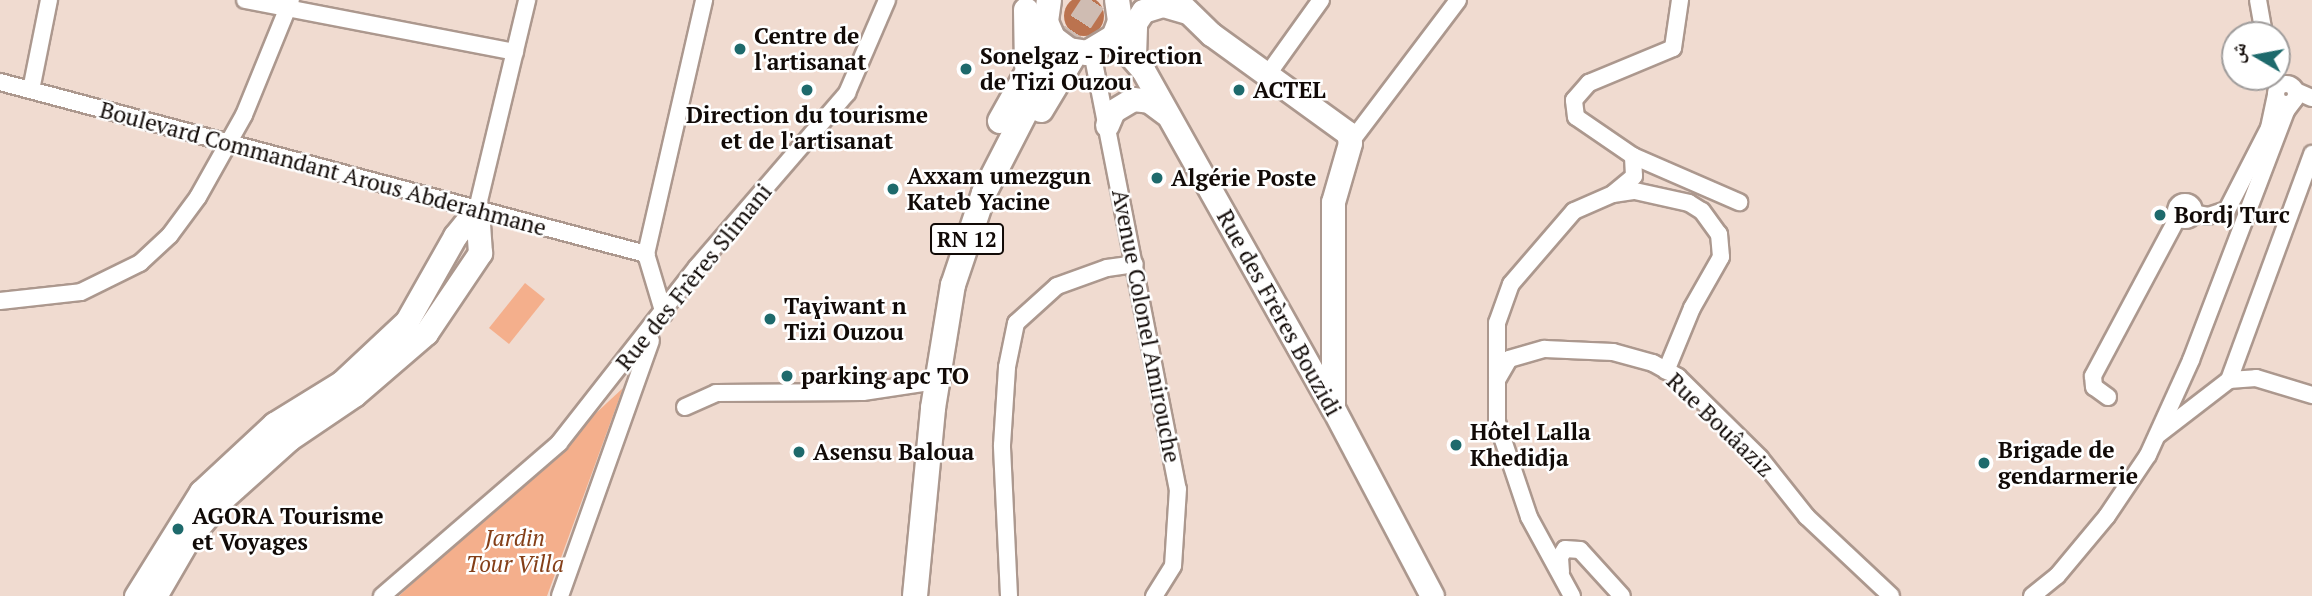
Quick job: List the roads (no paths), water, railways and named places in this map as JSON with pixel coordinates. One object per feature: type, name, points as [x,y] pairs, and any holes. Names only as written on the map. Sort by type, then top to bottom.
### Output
[{"type":"main road","points":[[933,408],[924,383],[929,324],[944,261],[972,179],[1033,77],[1049,31],[1049,0]]},
{"type":"main road","points":[[933,408],[948,378],[963,300],[987,227],[1030,131],[1084,52],[1114,37],[1120,21],[1120,1]]},
{"type":"main road","points":[[1018,5],[1033,77]]},
{"type":"main road","points":[[1134,56],[1135,23],[1143,11],[1163,5],[1181,6],[1346,129],[1350,143],[1333,202],[1333,408]]},
{"type":"main road","points":[[1049,31],[1063,47],[1084,52]]},
{"type":"main road","name":"Rue des Frères Bouzidi","points":[[1114,37],[1134,56],[1333,408],[1432,596]]},
{"type":"main road","name":"RN 12","points":[[915,596],[933,408],[948,308],[966,240],[1033,77]]},
{"type":"main road","points":[[1107,125],[1113,111],[1133,99],[1149,101],[1168,116]]},
{"type":"main road","points":[[136,596],[201,492],[274,424],[342,382],[407,321],[455,236],[477,209]]},
{"type":"main road","points":[[155,596],[188,539],[220,501],[289,439],[354,395],[426,333],[480,253],[477,209]]},
{"type":"street","points":[[31,90],[49,0]]},
{"type":"street","points":[[245,0],[289,4],[515,52]]},
{"type":"street","points":[[477,209],[527,0]]},
{"type":"street","points":[[561,596],[641,361],[664,314],[646,254],[704,0]]},
{"type":"street","name":"Rue des Frères Slimani","points":[[382,596],[558,443],[664,314],[696,267],[847,93],[887,0]]},
{"type":"street","points":[[1269,74],[1321,0]]},
{"type":"street","points":[[1350,143],[1458,0]]},
{"type":"street","points":[[1680,0],[1673,48],[1589,83],[1574,100],[1576,117],[1633,156],[1739,202]]},
{"type":"street","points":[[2258,0],[2262,21]]},
{"type":"street","points":[[0,301],[81,292],[140,263],[170,235],[228,146],[289,4]]},
{"type":"street","points":[[1018,5],[1049,31]]},
{"type":"street","name":"Avenue Colonel Amirouche","points":[[1084,52],[1107,125],[1178,489],[1174,566],[1154,596]]},
{"type":"street","name":"Boulevard Commandant Arous Abderahmane","points":[[0,82],[228,146],[646,254]]},
{"type":"street","points":[[2108,397],[2094,387],[2094,376],[2185,215],[2208,216],[2227,210],[2269,128],[2284,91]]},
{"type":"street","points":[[2032,596],[2057,576],[2107,516],[2158,435],[2196,348],[2286,111],[2285,91]]},
{"type":"street","points":[[2291,91],[2312,98]]},
{"type":"street","points":[[2229,380],[2312,154]]},
{"type":"street","points":[[1613,194],[1634,176],[1633,156]]},
{"type":"street","points":[[1572,596],[1529,517],[1497,422],[1497,323],[1511,284],[1574,211],[1613,194],[1635,191],[1672,197],[1702,211],[1719,234],[1721,257],[1692,308],[1666,371]]},
{"type":"street","points":[[1009,596],[1002,446],[1007,367],[1016,323],[1057,286],[1107,268],[1135,264]]},
{"type":"street","name":"Rue Bouâaziz","points":[[1497,380],[1509,359],[1545,349],[1613,352],[1666,371],[1760,458],[1807,517],[1891,596]]},
{"type":"street","points":[[2158,435],[2229,380],[2256,377],[2312,395]]},
{"type":"street","points":[[685,407],[716,393],[863,393],[924,383]]},
{"type":"street","points":[[1562,574],[1560,557],[1565,549],[1580,550],[1622,596]]},
{"type":"tunnel","points":[[1041,82],[1095,0]]},
{"type":"place","name":"Centre de l'artisanat","points":[[740,49]]},
{"type":"place","name":"Sonelgaz - Direction de Tizi Ouzou","points":[[966,69]]},
{"type":"place","name":"Direction du tourisme et de l'artisanat","points":[[807,90]]},
{"type":"place","name":"ACTEL","points":[[1239,90]]},
{"type":"place","name":"Algérie Poste","points":[[1157,178]]},
{"type":"place","name":"Axxam umezgun Kateb Yacine","points":[[893,189]]},
{"type":"place","name":"Bordj Turc","points":[[2160,215]]},
{"type":"place","name":"Taɣiwant n Tizi Ouzou","points":[[770,319]]},
{"type":"place","name":"parking apc TO","points":[[787,376]]},
{"type":"place","name":"Hôtel Lalla Khedidja","points":[[1456,445]]},
{"type":"place","name":"Asensu Baloua","points":[[799,452]]},
{"type":"place","name":"Brigade de gendarmerie","points":[[1984,463]]},
{"type":"place","name":"AGORA Tourisme et Voyages","points":[[178,529]]},
{"type":"park label","name":"Jardin Tour Villa","points":[[515,551]]}]
